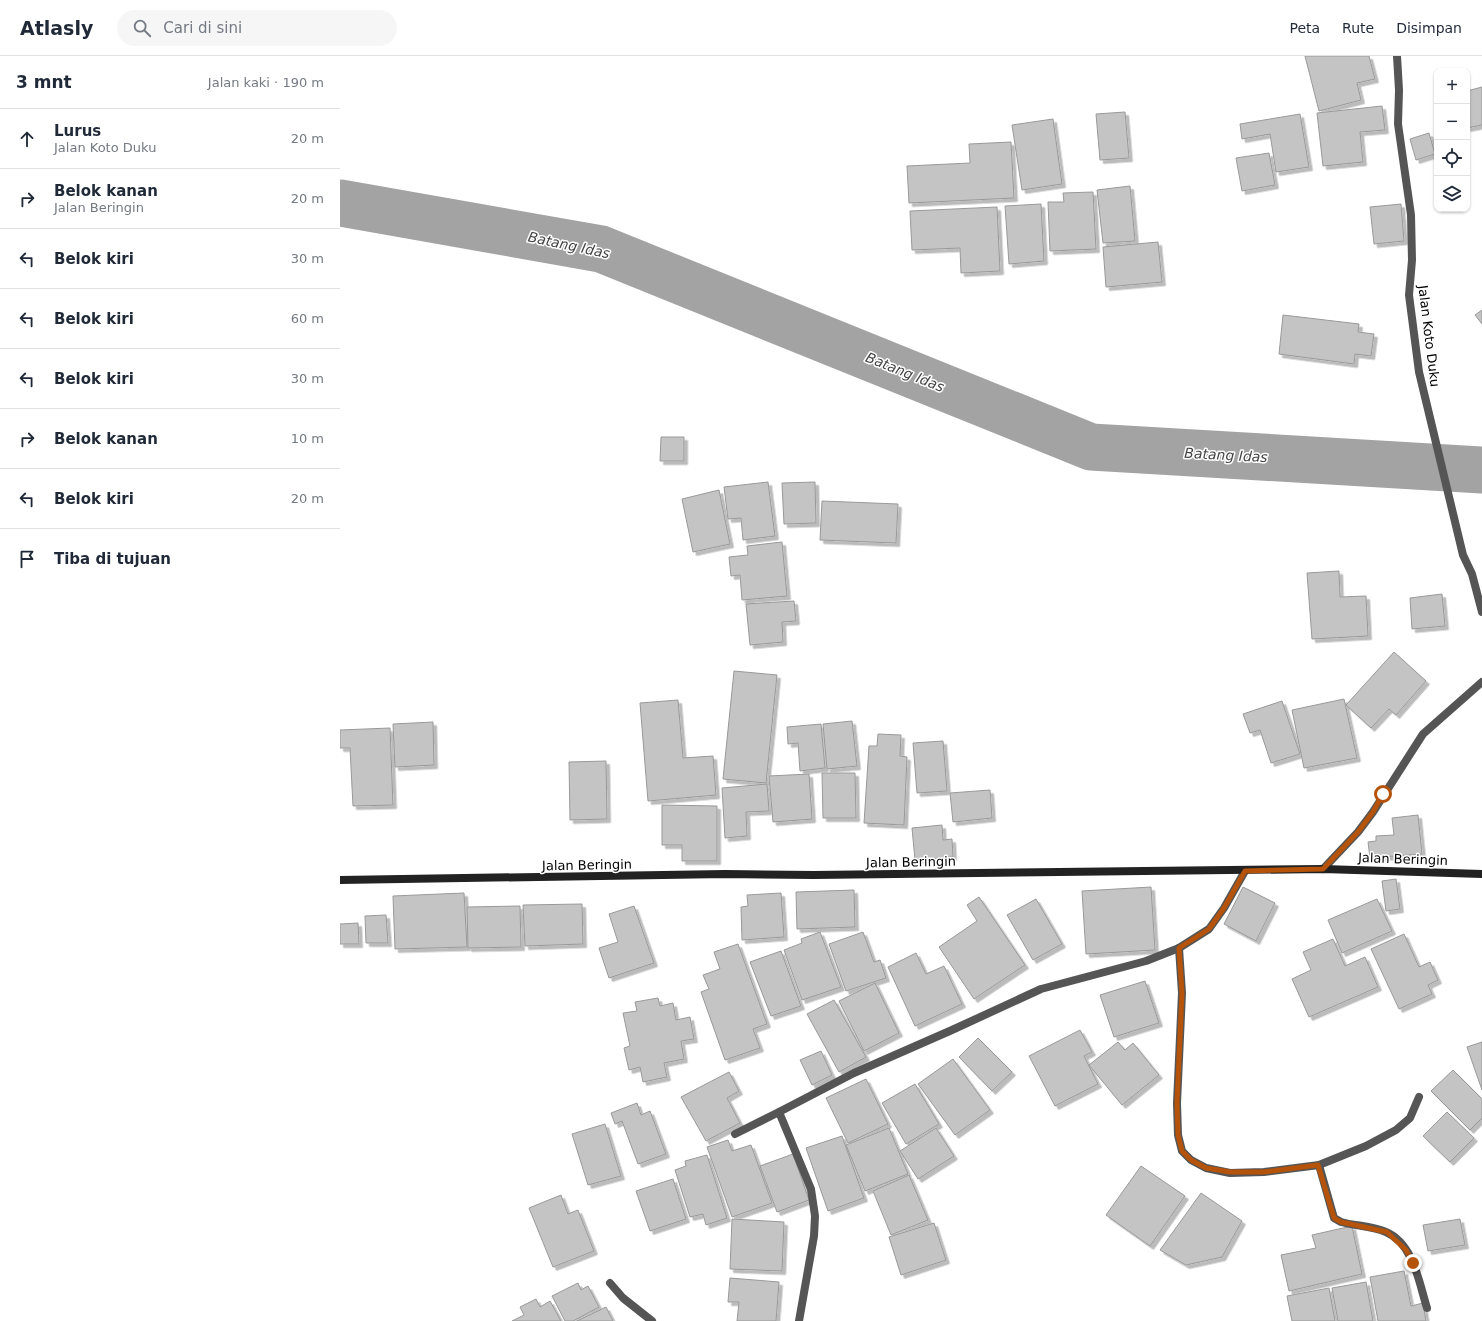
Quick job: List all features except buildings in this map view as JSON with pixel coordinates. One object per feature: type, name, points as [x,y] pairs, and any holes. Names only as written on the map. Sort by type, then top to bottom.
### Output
[{"type":"street","name":"Jalan Koto Duku","points":[[1397,56],[1399,90],[1398,124],[1411,215],[1412,260],[1409,295],[1419,372],[1463,555],[1472,574],[1482,612]]},
{"type":"street","points":[[1323,869],[1358,832],[1423,734],[1482,682]]},
{"type":"street","name":"Jalan Beringin","points":[[340,880],[725,874],[814,875],[1323,869],[1482,874]]},
{"type":"street","points":[[735,1134],[854,1073],[1041,989],[1146,961],[1179,948],[1209,929],[1224,908],[1245,871]]},
{"type":"street","points":[[1179,948],[1182,993],[1177,1103],[1178,1135],[1182,1151],[1191,1160],[1206,1168],[1230,1172],[1264,1172],[1318,1165],[1366,1146],[1396,1130],[1410,1118],[1419,1097]]},
{"type":"street","points":[[780,1112],[811,1189],[815,1216],[814,1236],[799,1321]]},
{"type":"street","points":[[1318,1165],[1334,1218],[1341,1222],[1387,1232],[1397,1240],[1406,1250],[1413,1263],[1427,1308]]},
{"type":"street","points":[[610,1283],[623,1298],[652,1321]]},
{"type":"waterway","name":"Batang Idas","points":[[340,203],[601,249],[1091,447],[1482,470]]},
{"type":"route","points":[[1383,794],[1373,812],[1358,832],[1343,846],[1323,869],[1245,871],[1224,908],[1209,929],[1179,948],[1182,993],[1177,1103],[1178,1135],[1182,1151],[1191,1160],[1206,1168],[1230,1172],[1264,1172],[1318,1165],[1334,1218],[1341,1222],[1356,1226],[1387,1232],[1406,1250],[1413,1263]]}]
